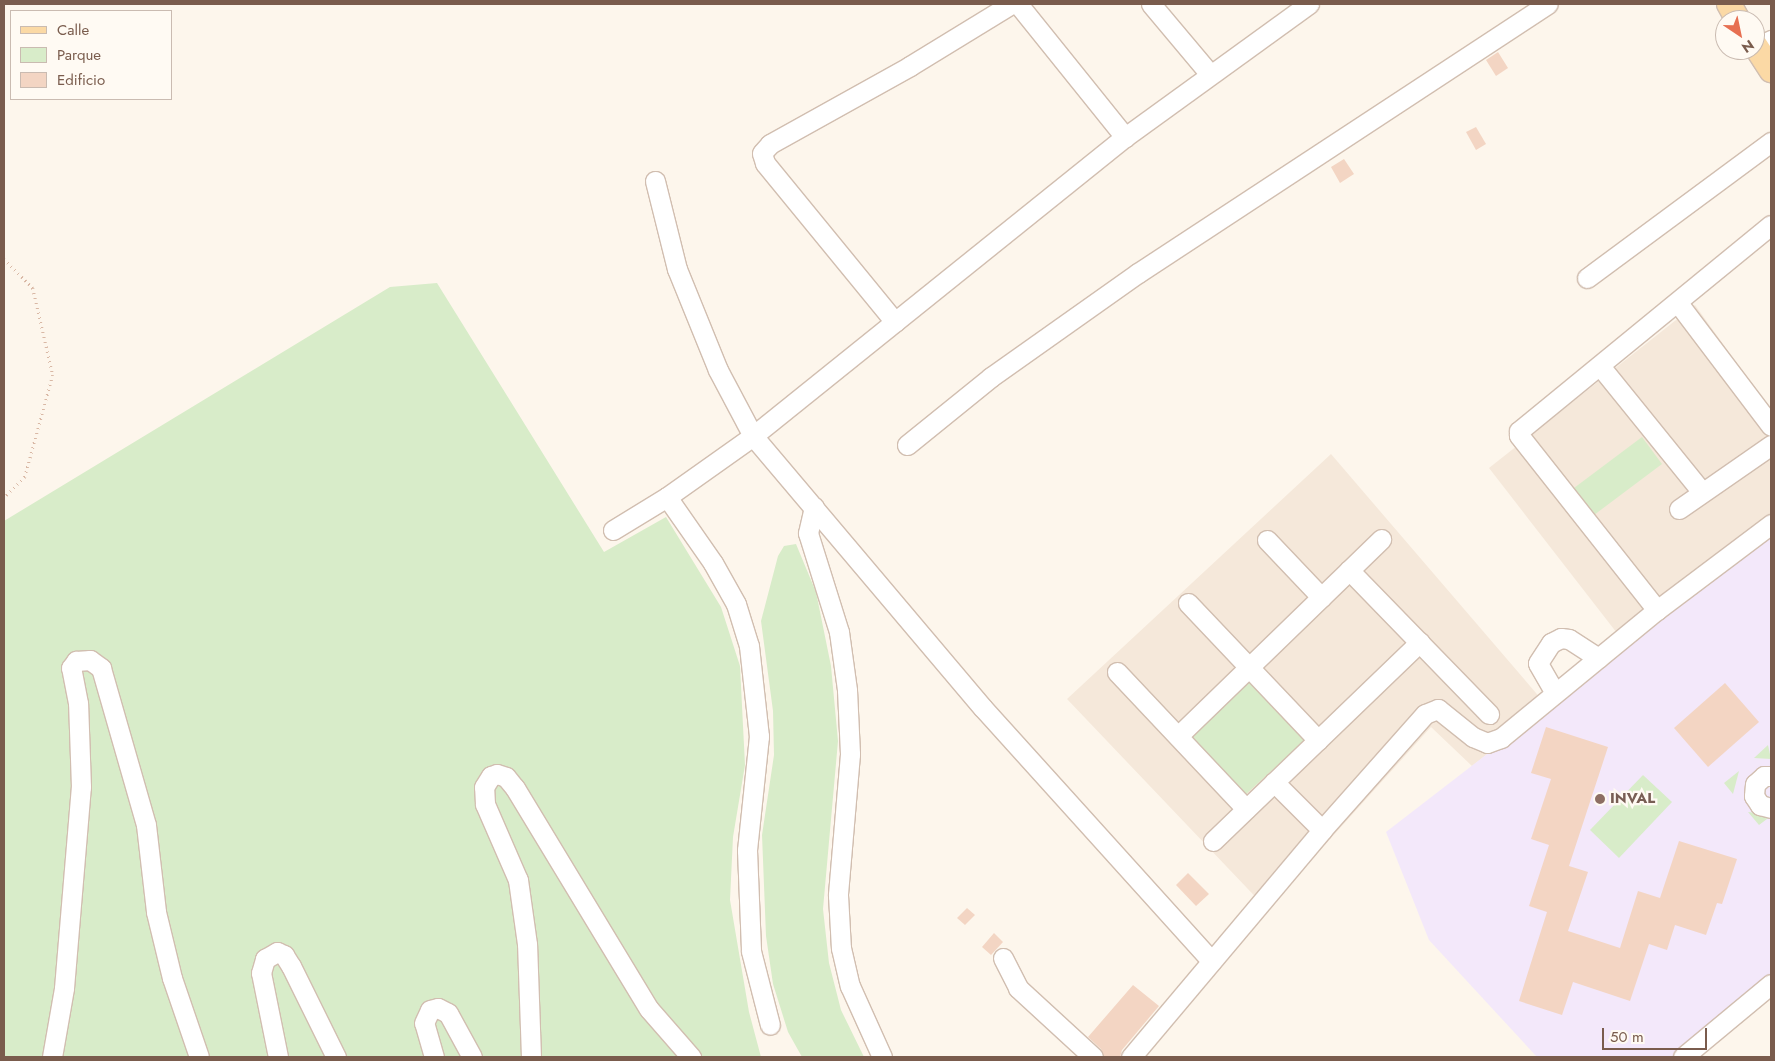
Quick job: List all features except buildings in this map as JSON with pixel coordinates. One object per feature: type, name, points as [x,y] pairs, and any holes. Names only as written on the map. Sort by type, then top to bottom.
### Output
[{"type":"main road","points":[[1765,54],[1771,70]]},
{"type":"street","points":[[895,322],[765,163],[762,153],[770,144],[910,66],[1011,4]]},
{"type":"street","points":[[1018,4],[1125,137]]},
{"type":"street","points":[[1151,4],[1208,73]]},
{"type":"street","points":[[613,530],[667,497],[753,436],[1125,137],[1208,73],[1309,4]]},
{"type":"street","points":[[907,444],[991,378],[1138,273],[1548,4]]},
{"type":"street","points":[[1587,278],[1771,142]]},
{"type":"street","points":[[655,181],[677,269],[718,370],[753,436],[983,708],[1212,961]]},
{"type":"street","points":[[1657,610],[1519,435],[1521,429],[1678,303],[1771,225]]},
{"type":"street","points":[[1678,303],[1771,426]]},
{"type":"street","points":[[1600,366],[1702,492]]},
{"type":"street","points":[[1679,509],[1771,445]]},
{"type":"street","points":[[667,497],[713,563],[736,604],[749,646],[759,736],[747,850],[751,952],[770,1024]]},
{"type":"street","points":[[814,507],[808,534],[839,632],[847,690],[850,754],[838,895],[841,948],[850,986],[882,1057]]},
{"type":"street","points":[[1131,1057],[1322,830],[1425,714],[1438,709],[1473,737],[1487,743],[1501,738],[1657,610],[1771,524]]},
{"type":"street","points":[[1178,736],[1248,665],[1381,539]]},
{"type":"street","points":[[1266,540],[1321,596]]},
{"type":"street","points":[[1349,570],[1489,714]]},
{"type":"street","points":[[1188,603],[1318,740]]},
{"type":"street","points":[[1555,693],[1538,663],[1551,644],[1561,638],[1570,639],[1598,658]]},
{"type":"street","points":[[1213,841],[1420,642]]},
{"type":"street","points":[[52,1057],[64,988],[81,787],[78,703],[72,668],[76,661],[90,660],[101,668],[146,825],[156,912],[172,978],[199,1057]]},
{"type":"street","points":[[1116,672],[1246,809]]},
{"type":"street","points":[[531,1057],[528,944],[518,880],[485,804],[484,787],[491,776],[497,774],[506,777],[514,788],[649,1010],[691,1057]]},
{"type":"street","points":[[1771,776],[1764,776],[1755,784],[1754,796],[1760,805],[1771,808]]},
{"type":"street","points":[[1274,782],[1322,830]]},
{"type":"street","points":[[278,1057],[261,973],[265,959],[277,952],[284,955],[291,966],[336,1057]]},
{"type":"street","points":[[1003,958],[1018,988],[1093,1057]]},
{"type":"street","points":[[1684,1057],[1771,984]]},
{"type":"street","points":[[434,1057],[424,1023],[430,1010],[438,1008],[448,1013],[472,1057]]},
{"type":"path","points":[[4,258],[33,288],[53,376],[25,477],[4,498]]},
{"type":"shaded area","points":[[1695,305],[1771,411],[1771,535],[1627,646],[1489,468]]},
{"type":"shaded area","points":[[1331,454],[1548,707],[1472,766],[1431,727],[1267,909],[1067,699]]},
{"type":"shaded area","name":"INVAL","points":[[1771,535],[1771,987],[1690,1057],[1537,1057],[1429,940],[1386,832]]},
{"type":"green space","points":[[437,283],[604,552],[666,517],[721,607],[740,666],[745,765],[733,837],[730,900],[749,1012],[761,1057],[4,1057],[4,521],[390,287]]},
{"type":"green space","points":[[1642,437],[1662,464],[1594,515],[1574,488]]},
{"type":"green space","points":[[796,544],[816,592],[831,666],[838,741],[823,909],[829,963],[841,1010],[864,1057],[802,1057],[788,1032],[773,984],[766,936],[762,835],[774,755],[773,711],[761,621],[778,556],[784,546]]},
{"type":"green space","points":[[1250,680],[1305,740],[1244,796],[1189,736]]},
{"type":"green space","points":[[1768,745],[1771,759],[1754,758]]},
{"type":"green space","points":[[1739,771],[1733,794],[1724,783]]},
{"type":"green space","points":[[1643,775],[1672,802],[1619,858],[1590,830]]},
{"type":"green space","points":[[1748,812],[1771,815],[1771,816],[1759,825]]},
{"type":"place","name":"INVAL","points":[[1600,799]]}]
